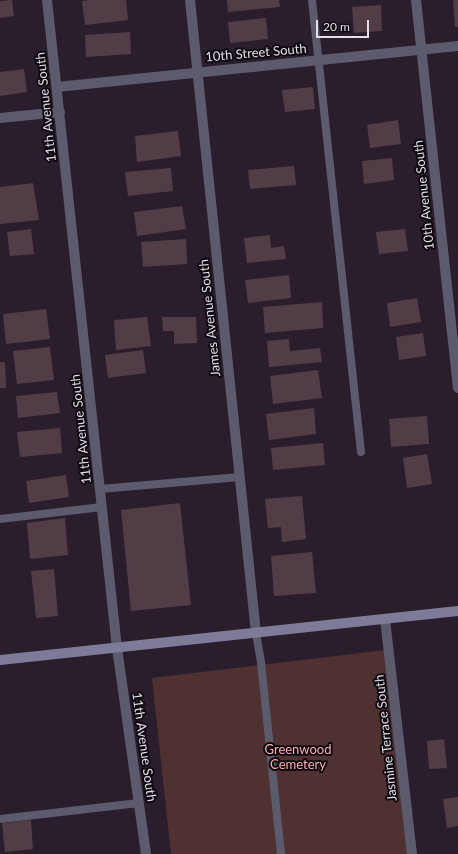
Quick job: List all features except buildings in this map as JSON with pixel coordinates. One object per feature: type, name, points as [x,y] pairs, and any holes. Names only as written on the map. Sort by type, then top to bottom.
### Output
[{"type":"main road","points":[[0,660],[458,611]]},
{"type":"street","name":"11th Avenue South","points":[[47,0],[117,648],[146,854]]},
{"type":"street","name":"James Avenue South","points":[[190,0],[256,633]]},
{"type":"street","name":"10th Avenue South","points":[[416,0],[458,388]]},
{"type":"street","name":"10th Street South","points":[[57,87],[198,71],[458,46]]},
{"type":"street","points":[[0,118],[60,112]]},
{"type":"street","name":"Jasmine Terrace South","points":[[386,618],[412,854]]},
{"type":"lane","points":[[312,0],[361,452]]},
{"type":"lane","points":[[100,489],[240,477]]},
{"type":"lane","points":[[0,519],[102,507]]},
{"type":"lane","points":[[256,633],[261,662],[281,854]]},
{"type":"lane","points":[[0,819],[139,803]]},
{"type":"green space","name":"Greenwood Cemetery","points":[[386,650],[408,854],[171,854],[152,678]]}]
